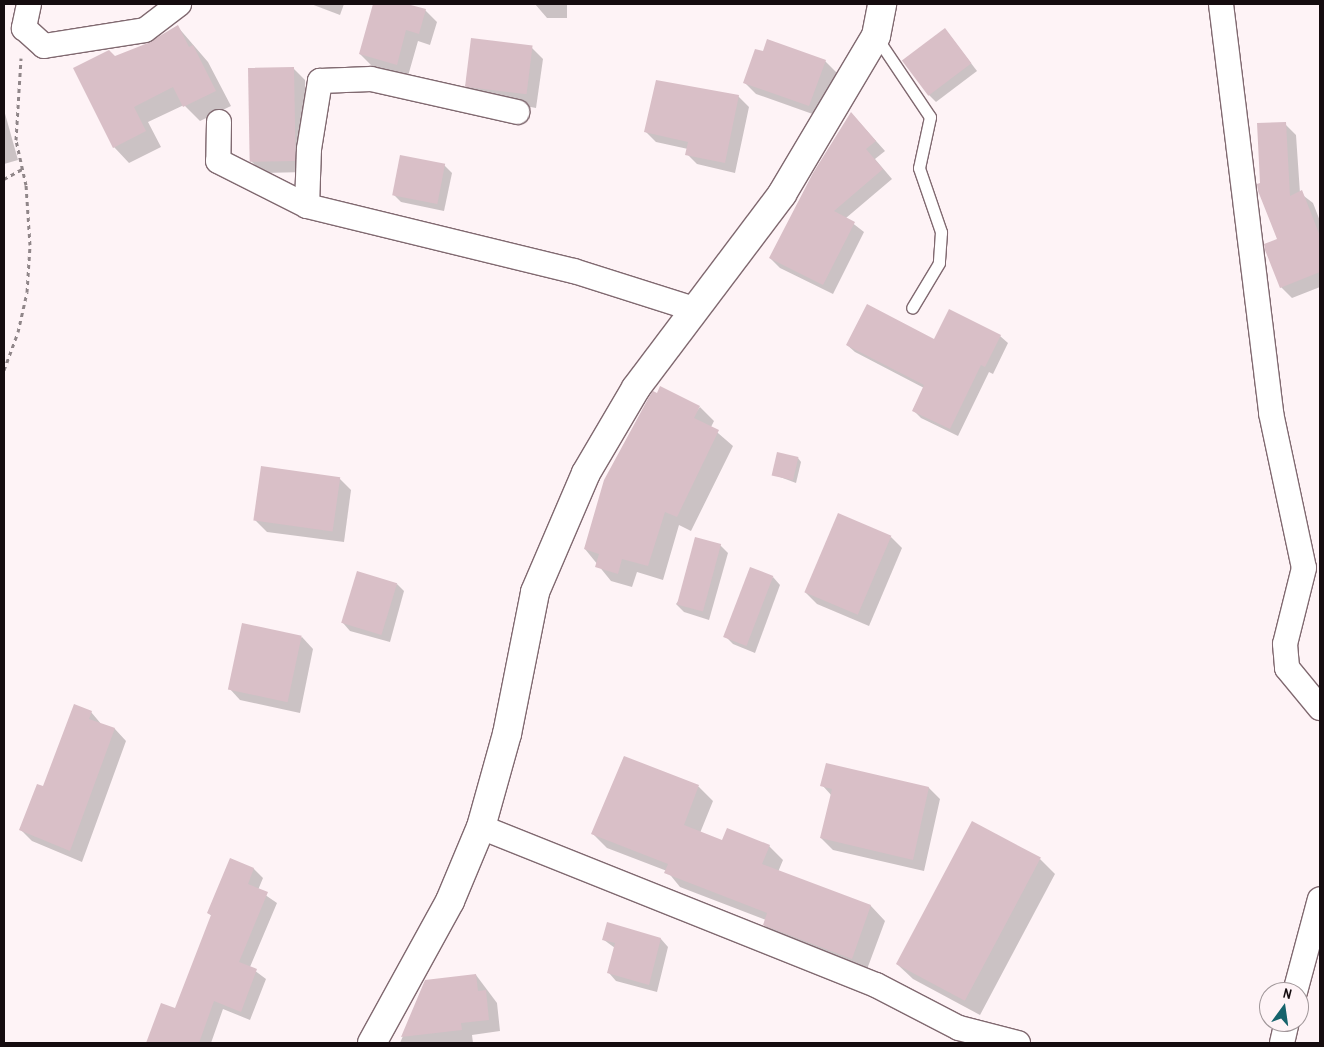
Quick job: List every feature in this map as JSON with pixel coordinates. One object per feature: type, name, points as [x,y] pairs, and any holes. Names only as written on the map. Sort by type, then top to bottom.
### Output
[{"type":"street","points":[[29,4],[24,28],[44,46],[144,30],[179,4]]},
{"type":"street","points":[[372,1043],[450,901],[481,827],[507,734],[535,592],[556,538],[586,474],[636,388],[782,194],[876,36],[882,4]]},
{"type":"street","points":[[1221,4],[1271,413],[1304,568],[1285,644],[1287,668],[1320,708]]},
{"type":"street","points":[[307,206],[310,149],[320,81],[371,79],[518,112]]},
{"type":"street","points":[[219,122],[218,161],[307,206],[574,271],[694,309]]},
{"type":"street","points":[[481,827],[876,985],[959,1028],[1018,1043]]},
{"type":"street","points":[[1298,982],[1320,899]]},
{"type":"lane","points":[[876,36],[930,117],[919,168],[941,232],[939,264],[912,308]]},
{"type":"path","points":[[4,370],[18,332],[27,292],[30,245],[22,169],[16,140],[16,97],[24,28]]},
{"type":"path","points":[[4,179],[22,169]]},
{"type":"building","points":[[373,4],[407,4],[426,9],[419,34],[406,30],[397,65],[359,54]]},
{"type":"building","points":[[178,25],[189,47],[193,45],[216,91],[183,107],[173,87],[134,107],[146,131],[113,148],[73,68],[109,50],[115,56],[148,43]]},
{"type":"building","points":[[945,28],[971,63],[928,96],[902,60]]},
{"type":"building","points":[[471,38],[533,46],[527,94],[465,87]]},
{"type":"building","points":[[767,39],[826,60],[809,106],[743,83],[755,49],[763,51]]},
{"type":"building","points":[[294,67],[296,161],[250,162],[248,68]]},
{"type":"building","points":[[656,80],[739,95],[725,163],[685,155],[688,142],[644,132]]},
{"type":"building","points":[[851,112],[876,141],[866,149],[883,169],[834,211],[855,222],[823,285],[769,258],[813,173]]},
{"type":"building","points":[[1286,122],[1290,196],[1302,190],[1320,236],[1320,272],[1280,288],[1264,244],[1277,239],[1258,191],[1257,184],[1260,183],[1257,123]]},
{"type":"building","points":[[400,155],[445,164],[437,204],[392,195]]},
{"type":"building","points":[[867,304],[934,339],[949,309],[1001,335],[985,367],[981,365],[950,429],[912,411],[924,385],[846,345]]},
{"type":"building","points":[[660,386],[700,406],[694,418],[719,430],[677,517],[665,512],[648,566],[622,559],[618,574],[595,567],[599,554],[584,549],[604,480],[649,397],[653,391],[657,393]]},
{"type":"building","points":[[777,452],[798,457],[793,480],[772,475]]},
{"type":"building","points":[[261,466],[340,477],[333,532],[253,520]]},
{"type":"building","points":[[838,513],[891,536],[858,615],[804,592]]},
{"type":"building","points":[[695,537],[721,544],[703,612],[677,605]]},
{"type":"building","points":[[750,567],[773,576],[746,646],[723,637]]},
{"type":"building","points":[[357,571],[397,583],[381,635],[341,623]]},
{"type":"building","points":[[242,623],[302,636],[288,702],[228,690]]},
{"type":"building","points":[[74,704],[92,711],[89,719],[115,728],[70,851],[19,830],[37,784],[43,786]]},
{"type":"building","points":[[624,756],[699,785],[684,825],[722,840],[727,828],[770,845],[762,864],[871,905],[852,959],[763,925],[767,913],[664,873],[668,864],[591,834]]},
{"type":"building","points":[[826,763],[929,787],[913,860],[820,838],[832,789],[820,786]]},
{"type":"building","points":[[972,821],[1041,858],[965,1001],[896,964]]},
{"type":"building","points":[[230,858],[254,868],[248,884],[268,892],[239,962],[257,969],[241,1012],[214,1001],[199,1043],[146,1043],[161,1003],[175,1008],[211,915],[207,913]]},
{"type":"building","points":[[607,922],[661,938],[649,985],[607,973],[615,943],[602,940]]},
{"type":"building","points":[[476,974],[478,991],[486,990],[489,1020],[461,1023],[462,1030],[401,1037],[425,980]]}]
